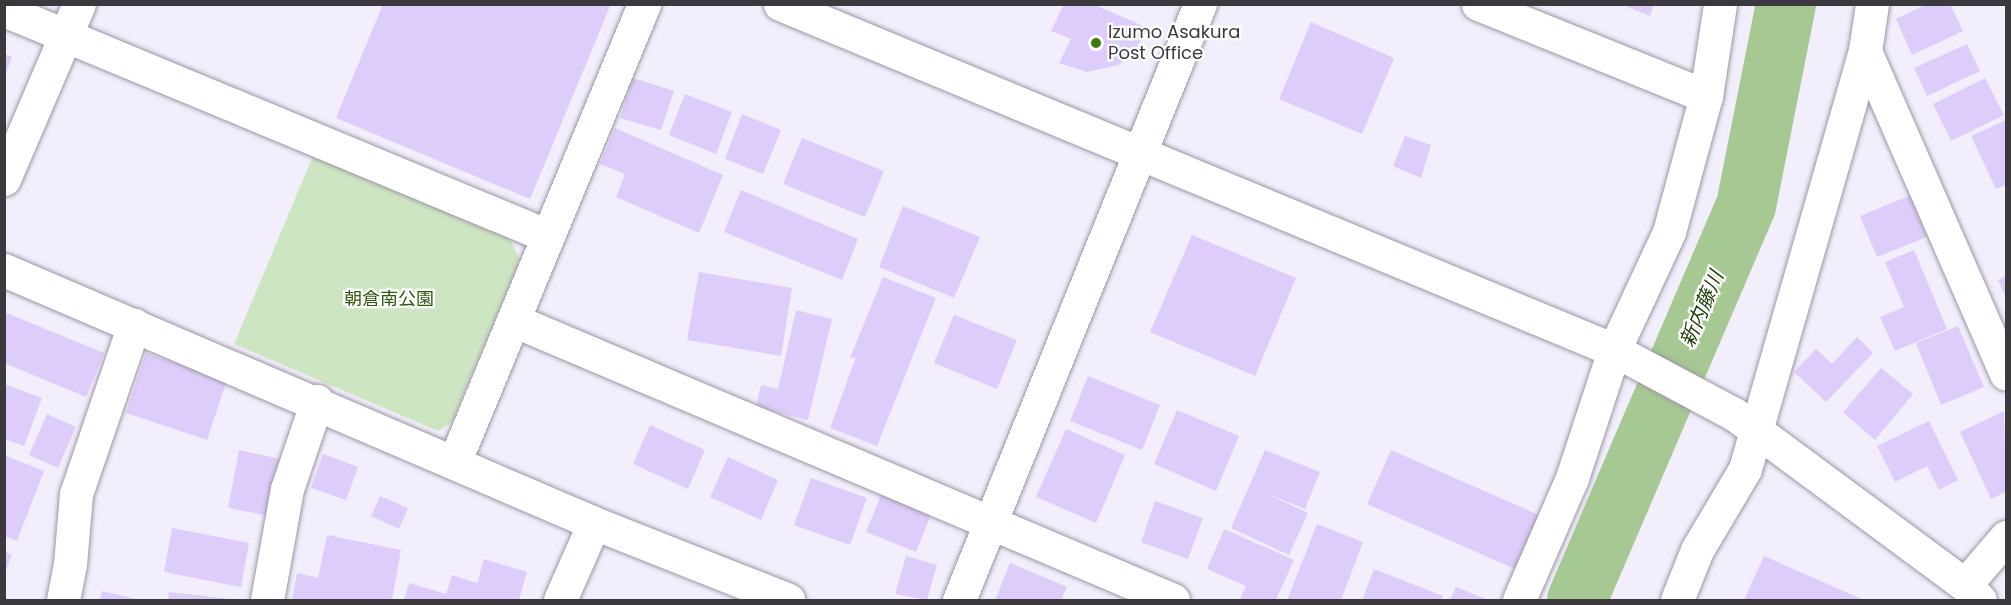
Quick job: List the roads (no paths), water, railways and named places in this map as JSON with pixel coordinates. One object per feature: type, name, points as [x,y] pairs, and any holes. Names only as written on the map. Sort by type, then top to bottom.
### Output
[{"type":"street","points":[[4,179],[79,4]]},
{"type":"street","points":[[454,463],[644,4]]},
{"type":"street","points":[[780,4],[1138,156],[1625,357],[1745,422],[1972,593],[2007,537]]},
{"type":"street","points":[[959,600],[1200,4]]},
{"type":"street","points":[[1478,4],[1706,96]]},
{"type":"street","points":[[1519,600],[1625,357],[1669,232],[1706,96],[1720,4]]},
{"type":"street","points":[[1677,600],[1697,550],[1745,469],[1745,422],[1865,51],[1872,4]]},
{"type":"street","points":[[4,10],[548,236]]},
{"type":"street","points":[[1865,51],[2007,373]]},
{"type":"street","points":[[4,270],[317,402],[594,523],[788,600]]},
{"type":"street","points":[[513,320],[1173,600]]},
{"type":"street","points":[[63,600],[70,564],[76,494],[134,325]]},
{"type":"street","points":[[267,600],[286,489],[317,402]]},
{"type":"street","points":[[560,600],[594,523]]},
{"type":"waterway","name":"新内藤川","points":[[1577,600],[1746,206],[1786,4]]},
{"type":"place","name":"Izumo Asakura Post Office","points":[[1096,43]]},
{"type":"park label","name":"朝倉南公園","points":[[389,299]]}]
